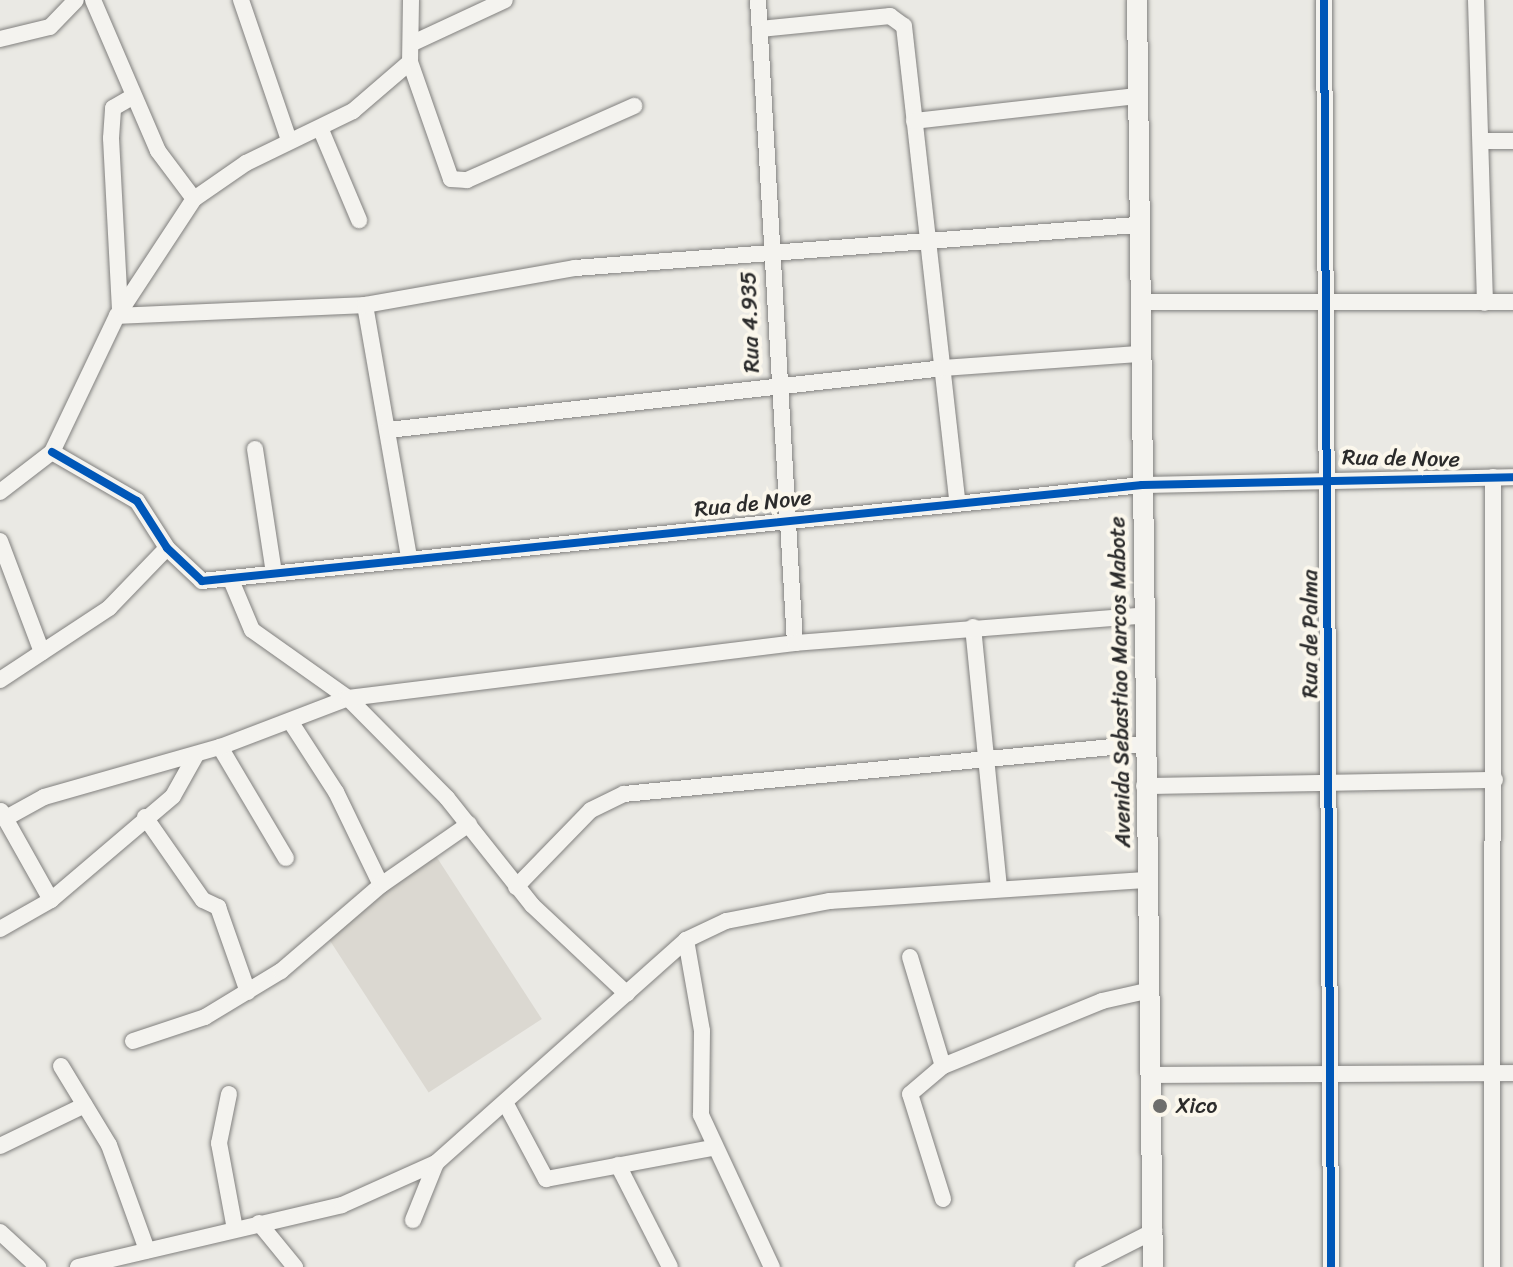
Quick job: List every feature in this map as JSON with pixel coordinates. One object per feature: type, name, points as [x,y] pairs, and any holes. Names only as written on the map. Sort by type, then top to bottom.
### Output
[{"type":"main road","name":"Avenida Sebastiao Marcos Mabote","points":[[1137,0],[1136,225],[1142,485],[1139,616],[1153,1075],[1153,1267]]},
{"type":"street","points":[[93,0],[132,97],[194,199]]},
{"type":"street","points":[[241,0],[289,140]]},
{"type":"street","points":[[411,0],[415,42],[410,62],[458,182],[634,106]]},
{"type":"street","points":[[415,42],[505,0]]},
{"type":"street","name":"Rua 4.935","points":[[758,0],[775,389],[795,643]]},
{"type":"street","name":"Rua de Palma","points":[[1324,0],[1329,303],[1328,1073],[1331,1267]]},
{"type":"street","points":[[1476,0],[1485,141],[1485,303]]},
{"type":"street","points":[[0,39],[50,27],[68,1]]},
{"type":"street","points":[[760,29],[900,17],[932,244],[957,502]]},
{"type":"street","points":[[0,492],[18,482],[52,452],[118,313],[194,199],[289,140],[321,130],[410,62]]},
{"type":"street","points":[[914,121],[1136,96]]},
{"type":"street","points":[[118,313],[111,138],[113,108],[132,97]]},
{"type":"street","points":[[321,130],[359,220]]},
{"type":"street","points":[[1485,141],[1513,141]]},
{"type":"street","points":[[118,313],[365,305],[575,268],[770,259],[1136,225]]},
{"type":"street","points":[[1139,302],[1513,302]]},
{"type":"street","points":[[365,305],[409,557]]},
{"type":"street","points":[[388,430],[944,368],[1141,354]]},
{"type":"street","points":[[255,449],[274,573]]},
{"type":"street","name":"Rua de Nove","points":[[52,452],[137,501],[167,548],[202,581],[784,517],[1142,485],[1327,475],[1513,477]]},
{"type":"street","points":[[0,476],[18,482]]},
{"type":"street","points":[[1492,1267],[1493,477]]},
{"type":"street","points":[[0,541],[42,652]]},
{"type":"street","points":[[0,680],[109,608],[167,548]]},
{"type":"street","points":[[231,580],[252,630],[348,698],[469,824],[516,887],[627,994]]},
{"type":"street","points":[[51,900],[3,814],[44,797],[220,747],[348,698],[795,643],[1139,616]]},
{"type":"street","points":[[973,627],[999,887]]},
{"type":"street","points":[[290,721],[336,792],[381,885]]},
{"type":"street","points":[[516,887],[591,810],[624,794],[987,756],[1143,744]]},
{"type":"street","points":[[220,747],[286,858]]},
{"type":"street","points":[[0,929],[51,900],[182,786],[196,755]]},
{"type":"street","points":[[1495,758],[1513,758]]},
{"type":"street","points":[[1144,786],[1495,780]]},
{"type":"street","points":[[145,817],[203,900],[218,907],[248,992]]},
{"type":"street","points":[[133,1041],[205,1017],[248,992],[311,949],[381,885],[469,824]]},
{"type":"street","points":[[78,1267],[342,1205],[436,1163],[507,1106],[686,940],[754,913],[999,887],[1148,880]]},
{"type":"street","points":[[686,940],[702,1031],[701,1115],[711,1148],[772,1267]]},
{"type":"street","points":[[910,957],[943,1066]]},
{"type":"street","points":[[943,1199],[910,1094],[943,1066],[1102,1001],[1151,990]]},
{"type":"street","points":[[61,1066],[126,1183],[147,1250]]},
{"type":"street","points":[[1153,1075],[1513,1073]]},
{"type":"street","points":[[229,1094],[219,1143],[235,1229]]},
{"type":"street","points":[[0,1146],[85,1105]]},
{"type":"street","points":[[507,1106],[540,1177],[711,1148]]},
{"type":"street","points":[[413,1220],[436,1163]]},
{"type":"street","points":[[618,1165],[670,1267]]},
{"type":"street","points":[[259,1223],[295,1267]]},
{"type":"street","points":[[1083,1267],[1154,1231]]},
{"type":"street","points":[[0,1232],[38,1267]]},
{"type":"shaded area","points":[[434,853],[542,1019],[429,1093],[321,927]]},
{"type":"cycle path","points":[[1324,0],[1331,1267]]},
{"type":"cycle path","points":[[52,452],[137,501],[167,548],[202,581],[1142,485],[1513,477]]},
{"type":"place","name":"Xico","points":[[1160,1106]]}]
